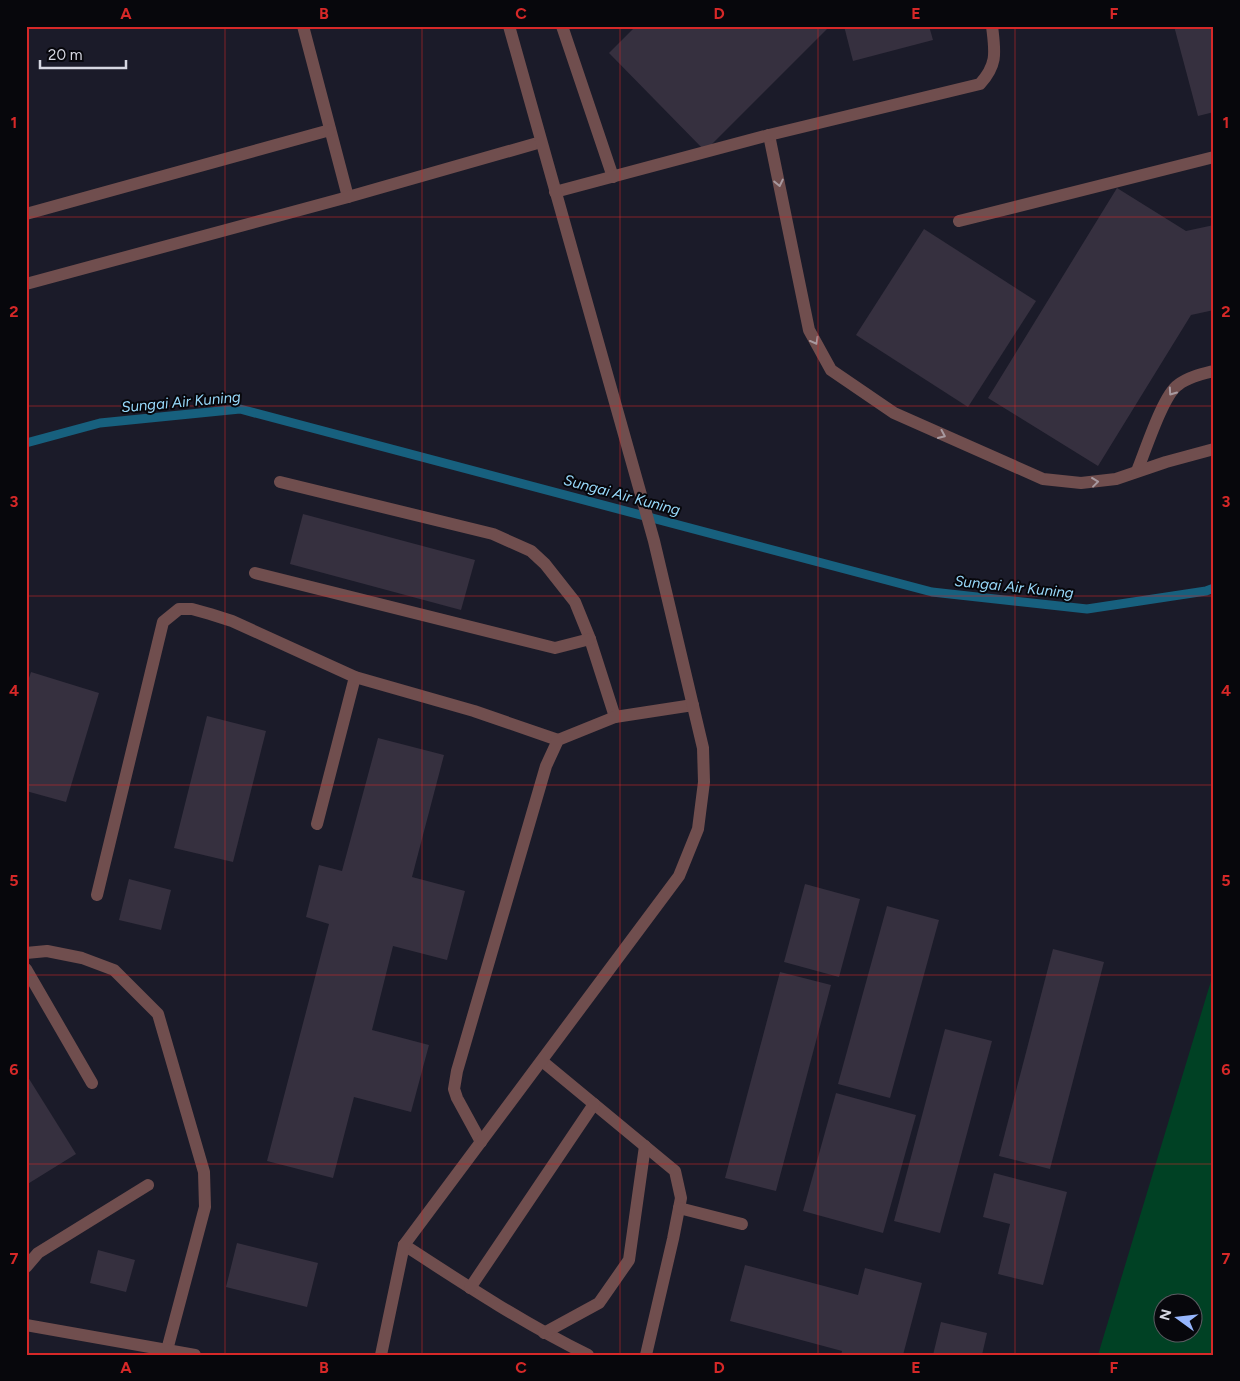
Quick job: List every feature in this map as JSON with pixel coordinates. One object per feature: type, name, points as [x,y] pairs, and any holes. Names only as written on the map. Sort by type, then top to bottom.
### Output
[{"type":"lane","points":[[303,26],[348,197]]},
{"type":"lane","points":[[381,1355],[404,1245],[679,876],[698,829],[704,782],[703,748],[654,541],[508,26]]},
{"type":"lane","points":[[562,26],[613,177]]},
{"type":"lane","points":[[555,192],[769,135],[980,84],[990,73],[995,55],[992,26]]},
{"type":"lane","points":[[26,214],[330,130]]},
{"type":"lane","points":[[769,135],[809,330],[831,370],[894,413],[1042,479],[1081,483],[1116,479],[1214,448]]},
{"type":"lane","points":[[26,284],[348,197],[541,142]]},
{"type":"lane","points":[[959,221],[1214,157]]},
{"type":"lane","points":[[1137,471],[1168,396],[1177,385],[1193,377],[1214,371]]},
{"type":"lane","points":[[280,482],[493,534],[531,551],[545,564],[575,602],[590,639],[615,718]]},
{"type":"lane","points":[[255,572],[555,648],[590,639]]},
{"type":"lane","points":[[97,895],[163,622],[179,610],[192,610],[232,621],[355,677],[474,711],[558,740],[615,718],[693,705]]},
{"type":"lane","points":[[317,824],[355,677]]},
{"type":"lane","points":[[481,1142],[457,1098],[454,1089],[457,1072],[546,766],[558,740]]},
{"type":"lane","points":[[26,953],[47,951],[82,958],[114,970],[158,1014],[204,1172],[205,1207],[167,1350]]},
{"type":"lane","points":[[26,969],[92,1083]]},
{"type":"lane","points":[[542,1061],[674,1171],[681,1198],[646,1355]]},
{"type":"lane","points":[[470,1288],[594,1104]]},
{"type":"lane","points":[[544,1333],[599,1303],[629,1260],[645,1146]]},
{"type":"lane","points":[[26,1267],[38,1252],[148,1185]]},
{"type":"lane","points":[[679,1208],[742,1224]]},
{"type":"lane","points":[[404,1245],[544,1333],[588,1355]]},
{"type":"lane","points":[[26,1325],[195,1355]]},
{"type":"green space","points":[[1214,971],[1214,1355],[1098,1355]]},
{"type":"building","points":[[636,26],[830,26],[705,151],[609,53]]},
{"type":"building","points":[[844,26],[929,26],[933,40],[853,61]]},
{"type":"building","points":[[1174,26],[1214,26],[1214,112],[1198,116]]},
{"type":"building","points":[[1117,188],[1186,231],[1214,225],[1214,310],[1191,315],[1098,466],[988,398]]},
{"type":"building","points":[[924,229],[1036,301],[968,407],[856,335]]},
{"type":"building","points":[[303,514],[475,560],[461,610],[290,564]]},
{"type":"building","points":[[31,672],[99,693],[66,802],[26,791],[26,687]]},
{"type":"building","points":[[207,716],[266,731],[233,862],[174,848]]},
{"type":"building","points":[[378,738],[444,755],[412,877],[465,891],[447,960],[393,946],[372,1030],[429,1045],[411,1112],[354,1097],[333,1178],[267,1161],[329,924],[306,917],[319,865],[342,871]]},
{"type":"building","points":[[129,879],[171,890],[161,930],[119,920]]},
{"type":"building","points":[[805,884],[860,899],[839,977],[784,962]]},
{"type":"building","points":[[887,906],[939,920],[890,1098],[838,1084]]},
{"type":"building","points":[[1053,949],[1104,962],[1050,1169],[999,1156]]},
{"type":"building","points":[[780,972],[831,985],[776,1191],[725,1178]]},
{"type":"building","points":[[945,1029],[992,1041],[940,1233],[894,1221]]},
{"type":"building","points":[[26,1074],[76,1154],[26,1185]]},
{"type":"building","points":[[836,1093],[916,1115],[883,1233],[803,1211]]},
{"type":"building","points":[[994,1173],[1067,1192],[1043,1285],[998,1274],[1010,1224],[983,1217]]},
{"type":"building","points":[[237,1243],[318,1263],[307,1307],[226,1287]]},
{"type":"building","points":[[98,1250],[135,1260],[126,1292],[90,1283]]},
{"type":"building","points":[[745,1265],[858,1295],[865,1268],[922,1283],[903,1355],[841,1355],[842,1351],[730,1321]]},
{"type":"building","points":[[941,1322],[987,1333],[982,1355],[933,1355]]},
{"type":"waterway","name":"Sungai Air Kuning","points":[[26,443],[100,423],[240,409],[932,592],[1087,609],[1206,591],[1214,588]]}]
